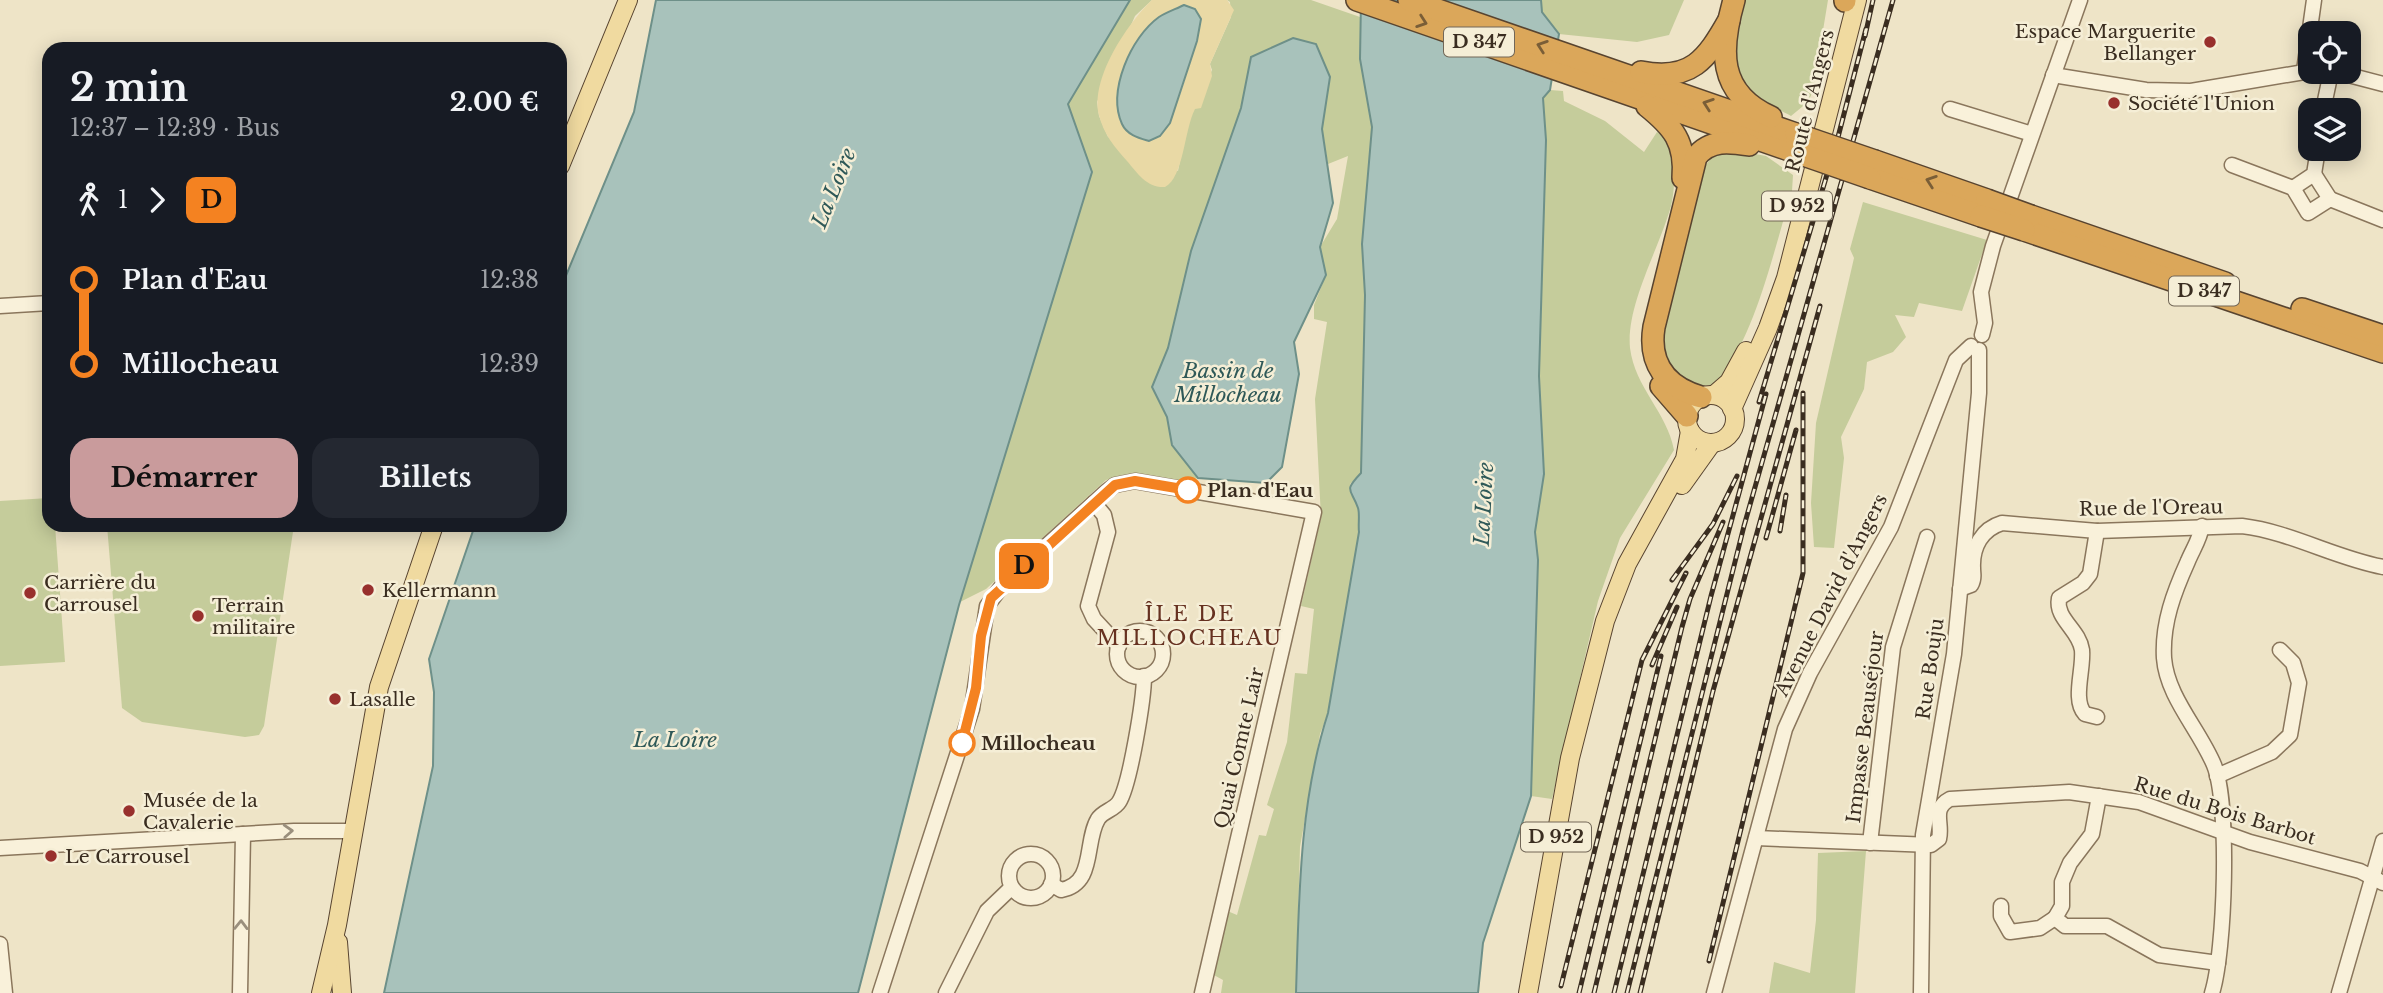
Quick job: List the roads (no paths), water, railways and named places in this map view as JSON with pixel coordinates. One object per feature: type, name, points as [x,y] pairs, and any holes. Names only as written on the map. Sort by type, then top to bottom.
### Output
[{"type":"highway","name":"D 347","points":[[1357,0],[1601,69],[1634,96],[1821,143],[1873,169]]},
{"type":"highway","name":"D 347","points":[[1409,0],[1795,137],[1873,169],[2383,352]]},
{"type":"highway","points":[[1601,69],[1653,74],[1685,71],[1705,58],[1732,10]]},
{"type":"highway","points":[[1732,10],[1725,59],[1732,84],[1755,109],[1795,137]]},
{"type":"highway","points":[[1634,96],[1670,125],[1681,143],[1683,153],[1681,197],[1644,342],[1652,375],[1689,424]]},
{"type":"highway","points":[[1707,396],[1682,392],[1667,380],[1655,362],[1651,342],[1688,198],[1693,165],[1700,152],[1721,143],[1795,137]]},
{"type":"highway","name":"D 347","points":[[2028,223],[2383,336]]},
{"type":"main road","points":[[604,52],[618,0]]},
{"type":"main road","points":[[567,148],[604,52],[628,0]]},
{"type":"main road","name":"Route d'Angers","points":[[1707,396],[1729,382],[1742,359],[1781,263],[1848,0]]},
{"type":"main road","name":"Route d'Angers","points":[[1732,410],[1786,278],[1848,0]]},
{"type":"main road","points":[[1707,396],[1725,400],[1732,410],[1731,431],[1720,441],[1704,442],[1689,424],[1691,405],[1707,396]]},
{"type":"main road","name":"D 952","points":[[1528,993],[1570,758],[1605,621],[1621,578],[1685,459],[1689,424]]},
{"type":"main road","name":"D 952","points":[[1590,681],[1637,569],[1679,491],[1712,443]]},
{"type":"main road","points":[[321,993],[337,925],[379,688],[432,532]]},
{"type":"main road","points":[[337,925],[342,993]]},
{"type":"street","name":"Rue Bouju","points":[[1921,993],[1922,846],[1954,654],[1979,393],[1977,344],[1985,323],[1981,292],[2009,199],[2080,0]]},
{"type":"street","points":[[2312,21],[2314,0]]},
{"type":"street","points":[[2053,75],[2146,90],[2191,91],[2298,73]]},
{"type":"street","points":[[2361,78],[2383,84]]},
{"type":"street","points":[[1950,109],[2032,134]]},
{"type":"street","points":[[2316,161],[2314,174],[2330,199],[2383,220]]},
{"type":"street","points":[[2232,165],[2293,188],[2308,212],[2330,199]]},
{"type":"street","points":[[2293,188],[2314,174]]},
{"type":"street","points":[[0,306],[42,303]]},
{"type":"street","name":"Avenue David d'Angers","points":[[1714,993],[1785,729],[1798,696],[1881,548],[1956,360],[1977,344]]},
{"type":"street","name":"Quai Comte Lair","points":[[1094,503],[1115,485],[1135,481],[1314,512],[1202,993]]},
{"type":"street","points":[[881,993],[972,709],[987,606],[1002,586],[1094,503],[1104,515],[1108,532],[1088,606],[1094,619],[1119,646]]},
{"type":"street","name":"Rue de l'Oreau","points":[[1960,589],[1972,585],[1975,579],[1973,566],[1982,535],[1991,526],[2002,523],[2097,531],[2202,526],[2266,529],[2337,555],[2383,567]]},
{"type":"street","points":[[2202,526],[2173,596],[2164,642],[2165,663],[2176,695],[2201,738],[2217,776],[2224,832],[2218,963],[2212,993]]},
{"type":"street","points":[[2097,531],[2090,574],[2083,583],[2059,598],[2057,605],[2059,613],[2079,638],[2082,652],[2079,705],[2085,714],[2097,717]]},
{"type":"street","name":"Impasse Beauséjour","points":[[1870,843],[1893,647],[1927,537]]},
{"type":"street","points":[[1139,631],[1157,638],[1163,651],[1161,663],[1152,673],[1144,676],[1130,674],[1124,670],[1117,654],[1119,646],[1132,632],[1139,631]]},
{"type":"street","points":[[2217,776],[2272,752],[2290,735],[2299,683],[2293,663],[2280,650]]},
{"type":"street","points":[[1051,884],[1061,890],[1078,883],[1084,872],[1099,817],[1119,802],[1138,728],[1144,676]]},
{"type":"street","name":"Rue du Bois Barbot","points":[[1922,846],[1939,839],[1941,831],[1937,819],[1942,803],[1950,799],[2069,792],[2153,806],[2224,832],[2378,880]]},
{"type":"street","points":[[2001,906],[2001,916],[2010,932],[2040,928],[2055,918],[2062,906],[2062,881],[2070,863],[2092,834],[2099,796]]},
{"type":"street","points":[[0,848],[243,834],[354,831]]},
{"type":"street","points":[[240,993],[243,834]]},
{"type":"street","points":[[1756,838],[1922,846]]},
{"type":"street","points":[[2339,993],[2378,880],[2383,841]]},
{"type":"street","points":[[1022,856],[1039,856],[1049,865],[1051,884],[1047,891],[1034,898],[1019,896],[1011,888],[1010,869],[1022,856]]},
{"type":"street","points":[[946,993],[987,911],[1011,888]]},
{"type":"street","points":[[2055,918],[2065,926],[2107,926],[2159,955],[2218,963]]},
{"type":"street","points":[[0,944],[5,993]]},
{"type":"water","name":"La Loire","points":[[656,0],[1130,0],[1068,104],[1092,172],[959,605],[858,993],[384,993],[433,766],[434,692],[429,659],[473,532],[567,532],[567,273],[634,112]]},
{"type":"water","name":"La Loire","points":[[1361,0],[1541,0],[1542,12],[1559,34],[1550,90],[1543,98],[1546,140],[1539,376],[1544,474],[1535,532],[1538,560],[1531,796],[1483,943],[1478,993],[1296,993],[1306,816],[1318,747],[1328,713],[1359,532],[1359,510],[1350,487],[1361,473],[1365,295],[1362,244],[1372,127],[1360,59]]},
{"type":"water","points":[[1184,5],[1195,9],[1201,19],[1197,41],[1170,123],[1160,136],[1149,141],[1130,133],[1122,124],[1118,111],[1120,81],[1131,51],[1149,26],[1159,17]]},
{"type":"water","name":"Bassin de Millocheau","points":[[1293,38],[1316,44],[1330,77],[1322,129],[1333,203],[1320,247],[1326,275],[1294,342],[1299,374],[1282,467],[1266,483],[1198,478],[1172,445],[1167,417],[1152,387],[1168,348],[1191,251],[1241,108],[1251,57]]},
{"type":"railway","points":[[1865,36],[1873,0]]},
{"type":"railway","points":[[1627,993],[1744,526],[1893,0]]},
{"type":"railway","points":[[1759,402],[1837,141],[1866,29]]},
{"type":"railway","points":[[1640,993],[1713,691],[1820,306]]},
{"type":"railway","points":[[1709,961],[1803,573],[1803,393]]},
{"type":"railway","points":[[1614,993],[1711,596],[1766,394]]},
{"type":"railway","points":[[1766,538],[1796,430]]},
{"type":"railway","points":[[1672,580],[1713,524],[1737,476]]},
{"type":"railway","points":[[1780,531],[1786,495]]},
{"type":"railway","points":[[1594,993],[1682,627],[1690,599],[1723,522]]},
{"type":"railway","points":[[1561,986],[1642,660],[1686,573]]},
{"type":"railway","points":[[1652,665],[1677,607]]},
{"type":"railway","points":[[1579,993],[1661,656]]},
{"type":"place","name":"Espace Marguerite Bellanger","points":[[2210,42]]},
{"type":"place","name":"Société l'Union","points":[[2114,103]]},
{"type":"place","name":"Plan d'Eau","points":[[1188,490]]},
{"type":"place","name":"Kellermann","points":[[368,590]]},
{"type":"place","name":"Carrière du Carrousel","points":[[30,593]]},
{"type":"place","name":"Terrain militaire","points":[[198,616]]},
{"type":"place","name":"Lasalle","points":[[335,699]]},
{"type":"place","name":"Millocheau","points":[[962,743]]},
{"type":"place","name":"Musée de la Cavalerie","points":[[129,811]]},
{"type":"place","name":"Le Carrousel","points":[[51,856]]},
{"type":"district","name":"ÎLE DE MILLOCHEAU","points":[[1190,626]]}]
